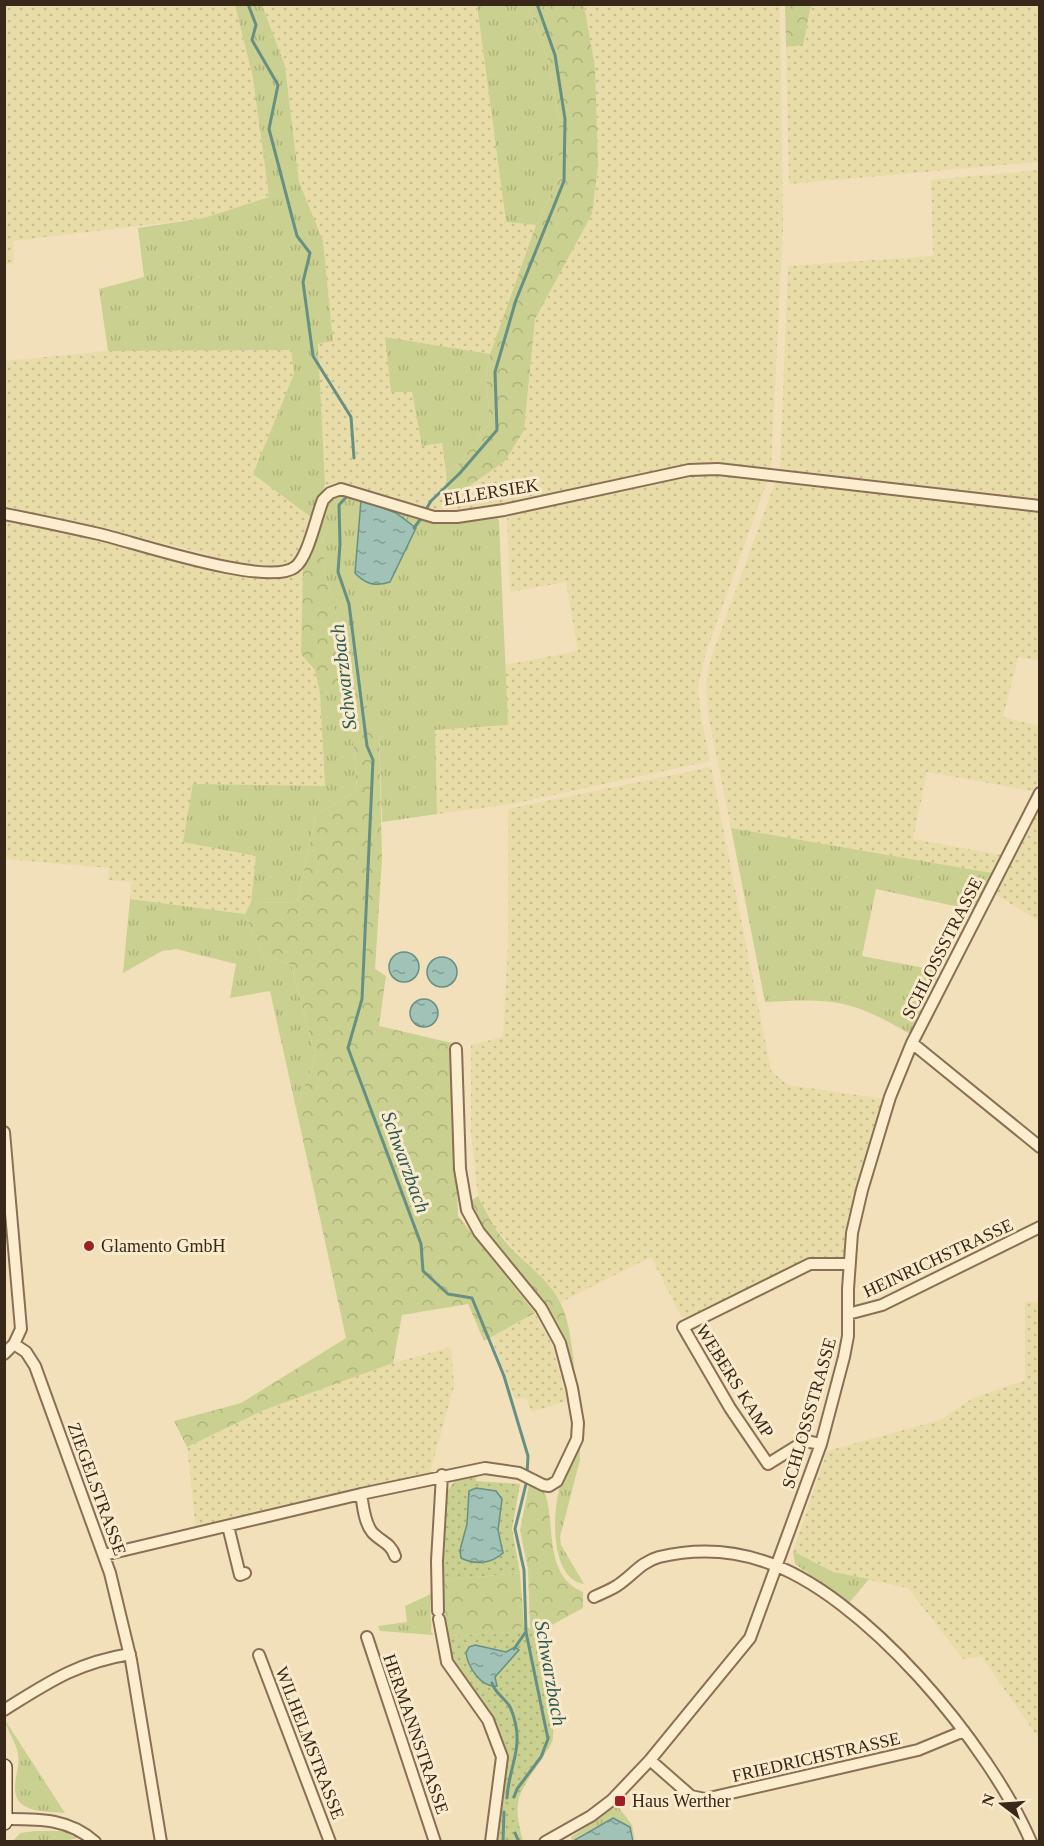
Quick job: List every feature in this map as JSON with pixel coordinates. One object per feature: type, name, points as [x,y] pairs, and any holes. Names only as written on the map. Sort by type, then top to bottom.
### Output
[{"type":"main road","points":[[4,1767],[5,1821]]},
{"type":"street","name":"ELLERSIEK","points":[[4,514],[99,534],[220,566],[258,572],[280,572],[289,571],[302,561],[315,518],[330,493],[341,489],[425,514],[457,517],[504,510],[689,470],[718,469],[1040,506]]},
{"type":"street","name":"SCHLOSSSTRASSE","points":[[545,1842],[591,1816],[612,1800],[651,1760],[750,1638],[821,1444],[844,1357],[849,1264],[862,1190],[891,1097],[912,1042],[1040,793]]},
{"type":"street","points":[[912,1042],[1040,1147]]},
{"type":"street","points":[[104,1555],[442,1475],[485,1468],[519,1473],[549,1486],[557,1481],[576,1439],[578,1423],[576,1406],[560,1343],[541,1308],[479,1232],[467,1210],[460,1169],[456,1049]]},
{"type":"street","points":[[4,1132],[21,1329],[14,1344],[4,1354]]},
{"type":"street","name":"HEINRICHSTRASSE","points":[[848,1314],[882,1305],[1040,1227]]},
{"type":"street","name":"WEBERS KAMP","points":[[821,1444],[805,1441],[768,1464],[735,1416],[683,1327],[810,1264],[849,1264]]},
{"type":"street","name":"ZIEGELSTRASSE","points":[[14,1344],[26,1352],[35,1366],[104,1555],[130,1654],[161,1842]]},
{"type":"street","points":[[442,1475],[437,1561],[439,1615],[447,1662],[488,1720],[502,1757],[491,1842]]},
{"type":"street","points":[[361,1494],[368,1525],[374,1533],[392,1547],[395,1556]]},
{"type":"street","points":[[228,1526],[240,1575],[245,1574]]},
{"type":"street","points":[[594,1597],[616,1586],[639,1566],[658,1558],[718,1552],[749,1557],[803,1578],[836,1601],[913,1668],[964,1731],[1019,1814],[1031,1842]]},
{"type":"street","name":"HERMANNSTRASSE","points":[[367,1637],[435,1842]]},
{"type":"street","points":[[4,1710],[64,1673],[87,1663],[130,1654]]},
{"type":"street","name":"WILHELMSTRASSE","points":[[259,1655],[330,1842]]},
{"type":"street","name":"FRIEDRICHSTRASSE","points":[[651,1760],[691,1796],[705,1799],[918,1750],[964,1731]]},
{"type":"street","points":[[5,1821],[64,1822],[84,1832],[95,1842]]},
{"type":"shaded area","points":[[5,5],[235,5],[253,78],[269,197],[204,218],[13,241],[14,263],[5,265]]},
{"type":"shaded area","points":[[262,5],[477,5],[506,222],[536,225],[490,354],[385,337],[412,391],[422,446],[442,443],[449,499],[524,430],[535,319],[592,214],[598,166],[595,67],[584,5],[780,5],[783,228],[771,468],[721,463],[687,465],[501,505],[436,513],[404,500],[348,484],[325,485],[318,344],[333,341],[323,242],[299,182],[285,66]]},
{"type":"shaded area","points":[[811,5],[1039,5],[1039,162],[789,184],[786,47],[803,45]]},
{"type":"shaded area","points":[[1039,170],[1039,501],[780,470],[788,266],[933,256],[931,180]]},
{"type":"shaded area","points":[[292,350],[294,374],[253,474],[312,518],[299,558],[305,564],[301,654],[315,670],[320,693],[325,786],[257,856],[251,902],[245,914],[130,899],[131,882],[108,880],[109,868],[5,859],[4,361],[108,351]],"holes":[[[101,528],[208,554],[201,566],[98,541]]]},
{"type":"shaded area","points":[[719,474],[768,479],[705,655],[698,687],[701,717],[710,761],[512,804],[437,814],[435,730],[508,725],[504,665],[578,651],[566,582],[510,592],[507,519],[511,512],[689,475]]},
{"type":"shaded area","points":[[776,480],[1039,512],[1039,661],[1018,657],[1003,717],[1039,726],[1039,779],[1033,791],[927,772],[913,839],[1001,855],[992,873],[731,828],[708,714],[706,684],[711,658]]},
{"type":"shaded area","points":[[711,767],[771,1071],[788,1085],[885,1099],[856,1189],[843,1259],[810,1259],[701,1316],[690,1319],[681,1316],[651,1257],[561,1302],[490,1222],[478,1196],[471,1132],[471,1045],[503,1037],[508,946],[508,809]]},
{"type":"shaded area","points":[[1039,804],[1039,921],[993,893]]},
{"type":"shaded area","points":[[1025,1302],[1039,1302],[1039,1739],[982,1657],[963,1659],[908,1588],[833,1572],[793,1551],[827,1451],[940,1420],[973,1398],[1025,1380]]},
{"type":"shaded area","points":[[535,1313],[552,1345],[567,1401],[532,1412],[526,1398],[515,1399],[491,1338]]},
{"type":"shaded area","points":[[451,1347],[454,1386],[430,1472],[196,1529],[187,1447],[264,1410],[393,1363]]},
{"type":"green space","points":[[235,5],[262,5],[285,66],[299,182],[323,241],[333,341],[318,344],[325,485],[312,518],[253,474],[294,374],[291,350],[108,351],[99,289],[144,277],[138,228],[204,218],[269,197],[253,78]]},
{"type":"green space","points":[[477,5],[528,5],[547,56],[559,119],[559,178],[536,225],[506,222]]},
{"type":"green space","points":[[528,5],[584,5],[595,67],[598,166],[592,214],[535,319],[524,430],[505,461],[449,500],[446,472],[457,466],[490,423],[486,377],[490,354],[536,225],[559,178],[559,119],[547,56]]},
{"type":"green space","points":[[785,5],[811,5],[803,45],[786,47]]},
{"type":"green space","points":[[385,337],[490,354],[486,377],[490,423],[457,466],[446,472],[442,443],[422,446],[412,392],[391,392]]},
{"type":"green space","points":[[344,492],[382,501],[432,522],[495,516],[499,521],[508,725],[435,730],[437,814],[382,822],[379,732],[371,723],[363,689],[357,689],[325,574],[322,534],[316,530],[331,500]]},
{"type":"green space","points":[[316,530],[322,533],[325,574],[357,689],[363,689],[371,722],[379,732],[382,858],[375,969],[386,976],[379,1026],[452,1043],[458,1216],[535,1313],[484,1341],[468,1304],[402,1315],[393,1363],[264,1410],[187,1447],[174,1421],[241,1403],[346,1338],[296,1108],[316,1057],[291,965],[262,955],[245,914],[251,902],[297,903],[316,814],[357,791],[350,691],[320,693],[315,670],[301,654],[303,569]]},
{"type":"green space","points":[[350,690],[357,791],[316,814],[297,903],[251,902],[256,856],[183,842],[193,784],[325,786],[320,693]]},
{"type":"green space","points":[[731,828],[992,873],[973,910],[876,889],[862,956],[940,971],[910,1034],[872,1014],[840,1003],[808,1000],[765,1002]]},
{"type":"green space","points":[[130,899],[245,914],[262,955],[291,965],[316,1057],[296,1108],[270,991],[230,998],[236,964],[176,949],[162,951],[123,973]]},
{"type":"green space","points":[[478,1196],[500,1235],[541,1277],[560,1302],[569,1330],[576,1383],[564,1342],[483,1229],[471,1201]]},
{"type":"green space","points":[[580,1440],[580,1460],[560,1537],[561,1545],[584,1584],[573,1579],[564,1570],[559,1557],[555,1525],[561,1483]]},
{"type":"green space","points":[[477,1472],[476,1481],[520,1484],[512,1529],[520,1573],[441,1580],[444,1497],[458,1475]]},
{"type":"green space","points":[[529,1485],[545,1492],[556,1562],[570,1584],[583,1592],[583,1608],[537,1633],[530,1628],[528,1570],[520,1530]]},
{"type":"green space","points":[[793,1551],[833,1572],[869,1579],[850,1602],[795,1564]]},
{"type":"green space","points":[[520,1573],[524,1625],[513,1632],[448,1636],[441,1580]]},
{"type":"green space","points":[[433,1593],[430,1607],[431,1632],[434,1635],[380,1631],[378,1626],[407,1622],[405,1606]]},
{"type":"green space","points":[[524,1625],[537,1633],[553,1711],[553,1740],[523,1788],[520,1797],[518,1815],[523,1841],[495,1841],[504,1757],[452,1661],[448,1636],[513,1632]]},
{"type":"green space","points":[[5,1720],[65,1813],[25,1807],[16,1796],[18,1754]]},
{"type":"green space","points":[[617,1805],[632,1825],[635,1841],[630,1827],[613,1818],[572,1840],[571,1837]]},
{"type":"green space","points":[[64,1831],[77,1838],[61,1842],[13,1841],[20,1833]]},
{"type":"water","points":[[361,500],[396,513],[416,528],[390,582],[371,584],[355,573]]},
{"type":"water","points":[[404,952],[414,957],[419,967],[414,977],[404,982],[394,977],[389,967],[394,957]]},
{"type":"water","points":[[442,957],[452,962],[457,972],[452,982],[442,987],[432,982],[427,972],[432,962]]},
{"type":"water","points":[[424,999],[434,1003],[438,1013],[434,1023],[424,1027],[414,1023],[410,1013],[414,1003]]},
{"type":"water","points":[[476,1488],[496,1491],[502,1499],[498,1530],[503,1553],[483,1562],[472,1562],[461,1558],[460,1550],[467,1524],[469,1491]]},
{"type":"water","points":[[475,1645],[506,1652],[515,1647],[519,1650],[495,1677],[497,1686],[486,1684],[472,1670],[466,1653],[469,1647]]},
{"type":"water","points":[[613,1818],[630,1827],[633,1841],[573,1841]]},
{"type":"waterway","name":"Schwarzbach","points":[[248,4],[256,25],[252,40],[278,85],[269,129],[297,236],[310,253],[303,282],[313,356],[351,417],[354,458]]},
{"type":"waterway","points":[[425,511],[431,501],[460,473],[497,430],[495,372],[516,300],[564,181],[565,119],[555,55],[537,4]]},
{"type":"waterway","name":"Schwarzbach","points":[[349,494],[339,505],[338,572],[349,604],[367,746],[373,760],[362,999],[348,1048],[421,1244],[423,1271],[448,1294],[472,1298],[504,1376],[528,1456],[527,1474]]},
{"type":"waterway","points":[[414,528],[422,517]]},
{"type":"waterway","name":"Schwarzbach","points":[[514,1797],[517,1789],[541,1757],[548,1739],[526,1632],[524,1570],[515,1529],[527,1480]]},
{"type":"waterway","points":[[514,1649],[525,1633]]},
{"type":"waterway","points":[[492,1683],[511,1709],[517,1734],[507,1798]]},
{"type":"waterway","points":[[503,1842],[504,1812]]},
{"type":"waterway","name":"Schwarzbach","points":[[515,1833],[519,1842]]},
{"type":"place","name":"Glamento GmbH","points":[[89,1246]]},
{"type":"place","name":"Haus Werther","points":[[620,1801]]}]
